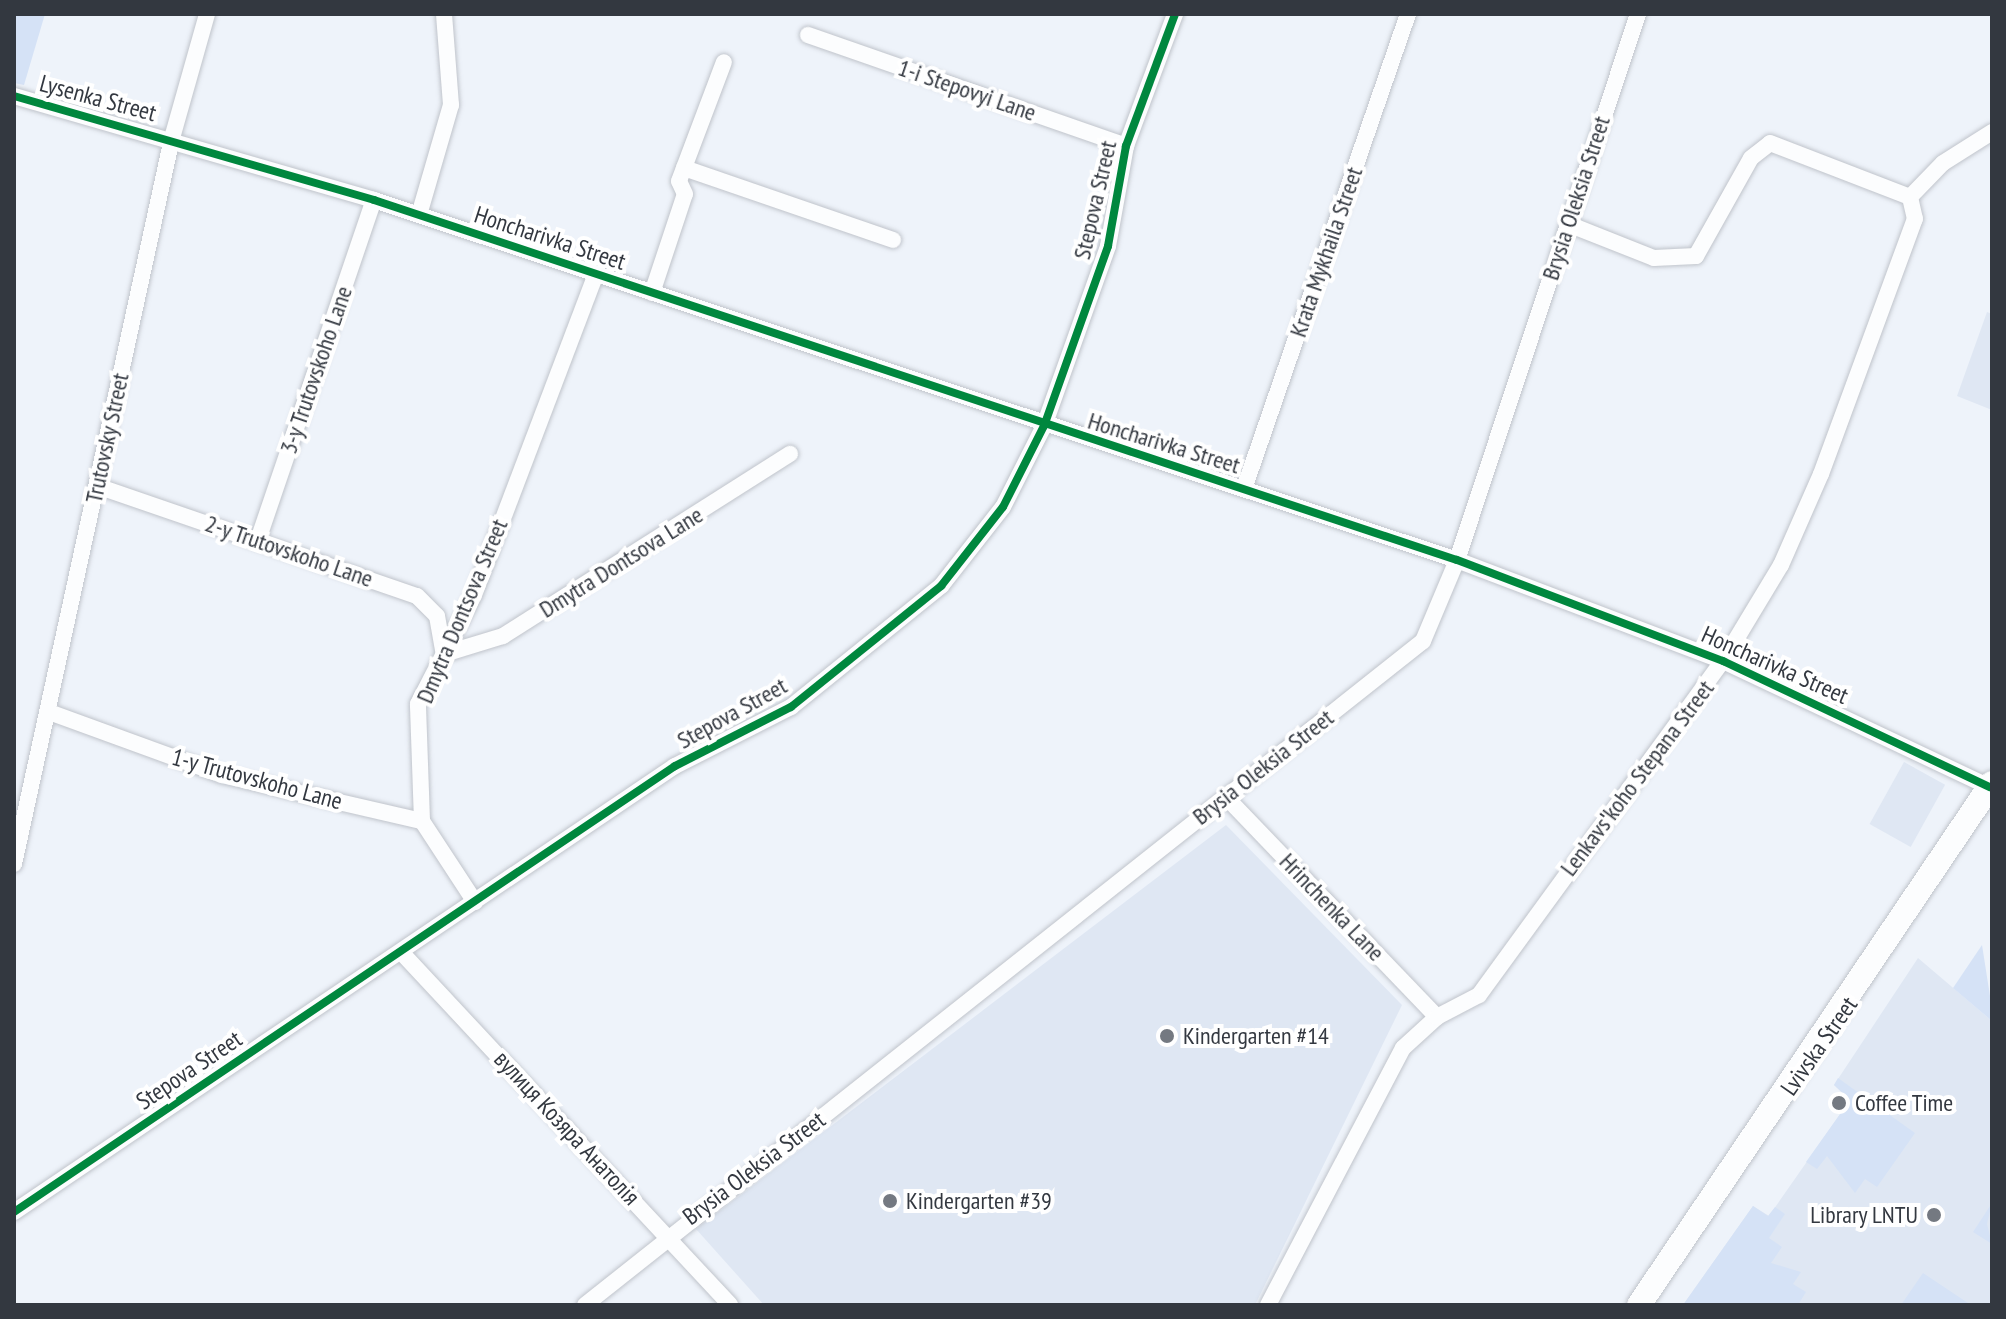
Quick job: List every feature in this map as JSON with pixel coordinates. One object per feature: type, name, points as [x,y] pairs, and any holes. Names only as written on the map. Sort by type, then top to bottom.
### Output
[{"type":"main road","name":"Lvivska Street","points":[[1639,1305],[1991,785]]},
{"type":"street","name":"Trutovsky Street","points":[[14,864],[172,138],[207,14]]},
{"type":"street","points":[[419,215],[451,105],[444,14]]},
{"type":"street","name":"Stepova Street","points":[[14,1212],[675,766],[791,707],[941,586],[1003,507],[1044,426],[1108,246],[1126,146],[1175,14]]},
{"type":"street","name":"Krata Mykhaila Street","points":[[1244,489],[1408,14]]},
{"type":"street","name":"Brysia Oleksia Street","points":[[585,1305],[667,1233],[1423,641],[1457,560],[1638,14]]},
{"type":"street","name":"1-i Stepovyi Lane","points":[[808,35],[1126,146]]},
{"type":"street","points":[[652,293],[685,194],[679,181],[724,62]]},
{"type":"street","name":"Lysenka Street","points":[[14,96],[172,138]]},
{"type":"street","points":[[1568,224],[1654,258],[1696,256],[1751,158],[1770,143],[1910,197],[1943,163],[1992,132]]},
{"type":"street","name":"Honcharivka Street","points":[[172,138],[374,200],[1044,426],[1457,560],[1723,661],[1991,785]]},
{"type":"street","points":[[684,168],[893,240]]},
{"type":"street","name":"Lenkavsʹkoho Stepana Street","points":[[1268,1305],[1378,1085],[1437,1017],[1479,995],[1723,661],[1781,565],[1821,474],[1915,219],[1910,197]]},
{"type":"street","name":"3-y Trutovskoho Lane","points":[[258,540],[374,200]]},
{"type":"street","name":"Dmytra Dontsova Street","points":[[422,821],[418,704],[474,595],[596,273]]},
{"type":"street","name":"Dmytra Dontsova Lane","points":[[444,654],[503,636],[790,454]]},
{"type":"street","name":"2-y Trutovskoho Lane","points":[[97,486],[417,596],[437,616],[444,654]]},
{"type":"street","name":"1-y Trutovskoho Lane","points":[[49,712],[222,775],[422,821]]},
{"type":"street","name":"Hrinchenka Lane","points":[[1226,797],[1437,1017]]},
{"type":"street","points":[[422,821],[475,902]]},
{"type":"street","name":"вулиця Козяра Анатолія","points":[[402,953],[667,1233],[730,1305]]},
{"type":"shaded area","points":[[14,14],[45,14],[24,85],[14,83]]},
{"type":"shaded area","points":[[1987,312],[1992,314],[1992,410],[1957,396]]},
{"type":"shaded area","points":[[1904,762],[1945,785],[1911,847],[1870,824]]},
{"type":"shaded area","name":"Kindergarten #14","points":[[1226,825],[1402,1005],[1255,1305],[764,1305],[696,1229]]},
{"type":"shaded area","points":[[1982,945],[1992,1009],[1992,1021],[1953,988]]},
{"type":"shaded area","points":[[1918,958],[1992,1021],[1992,1305],[1683,1305],[1753,1206],[1769,1216],[1850,1100],[1834,1085]]},
{"type":"shaded area","points":[[1838,1078],[1915,1133],[1877,1187],[1865,1179],[1855,1193],[1827,1156],[1817,1169],[1806,1162],[1850,1100],[1834,1085]]},
{"type":"shaded area","points":[[1992,1203],[1987,1224],[1992,1244],[1973,1232]]},
{"type":"shaded area","points":[[1753,1206],[1768,1216],[1775,1207],[1785,1214],[1769,1238],[1782,1247],[1771,1263],[1801,1272],[1793,1284],[1806,1292],[1798,1305],[1683,1305]]},
{"type":"shaded area","points":[[1923,1273],[1971,1305],[1901,1305]]},
{"type":"cycle path","points":[[14,1212],[675,766],[791,707],[941,586],[1003,507],[1044,426],[1108,246],[1126,146],[1175,14]]},
{"type":"cycle path","points":[[14,96],[374,200],[1457,560],[1723,661],[1990,787]]},
{"type":"place","name":"Kindergarten #14","points":[[1167,1036]]},
{"type":"place","name":"Coffee Time","points":[[1839,1103]]},
{"type":"place","name":"Kindergarten #39","points":[[890,1201]]},
{"type":"place","name":"Library LNTU","points":[[1934,1215]]}]
